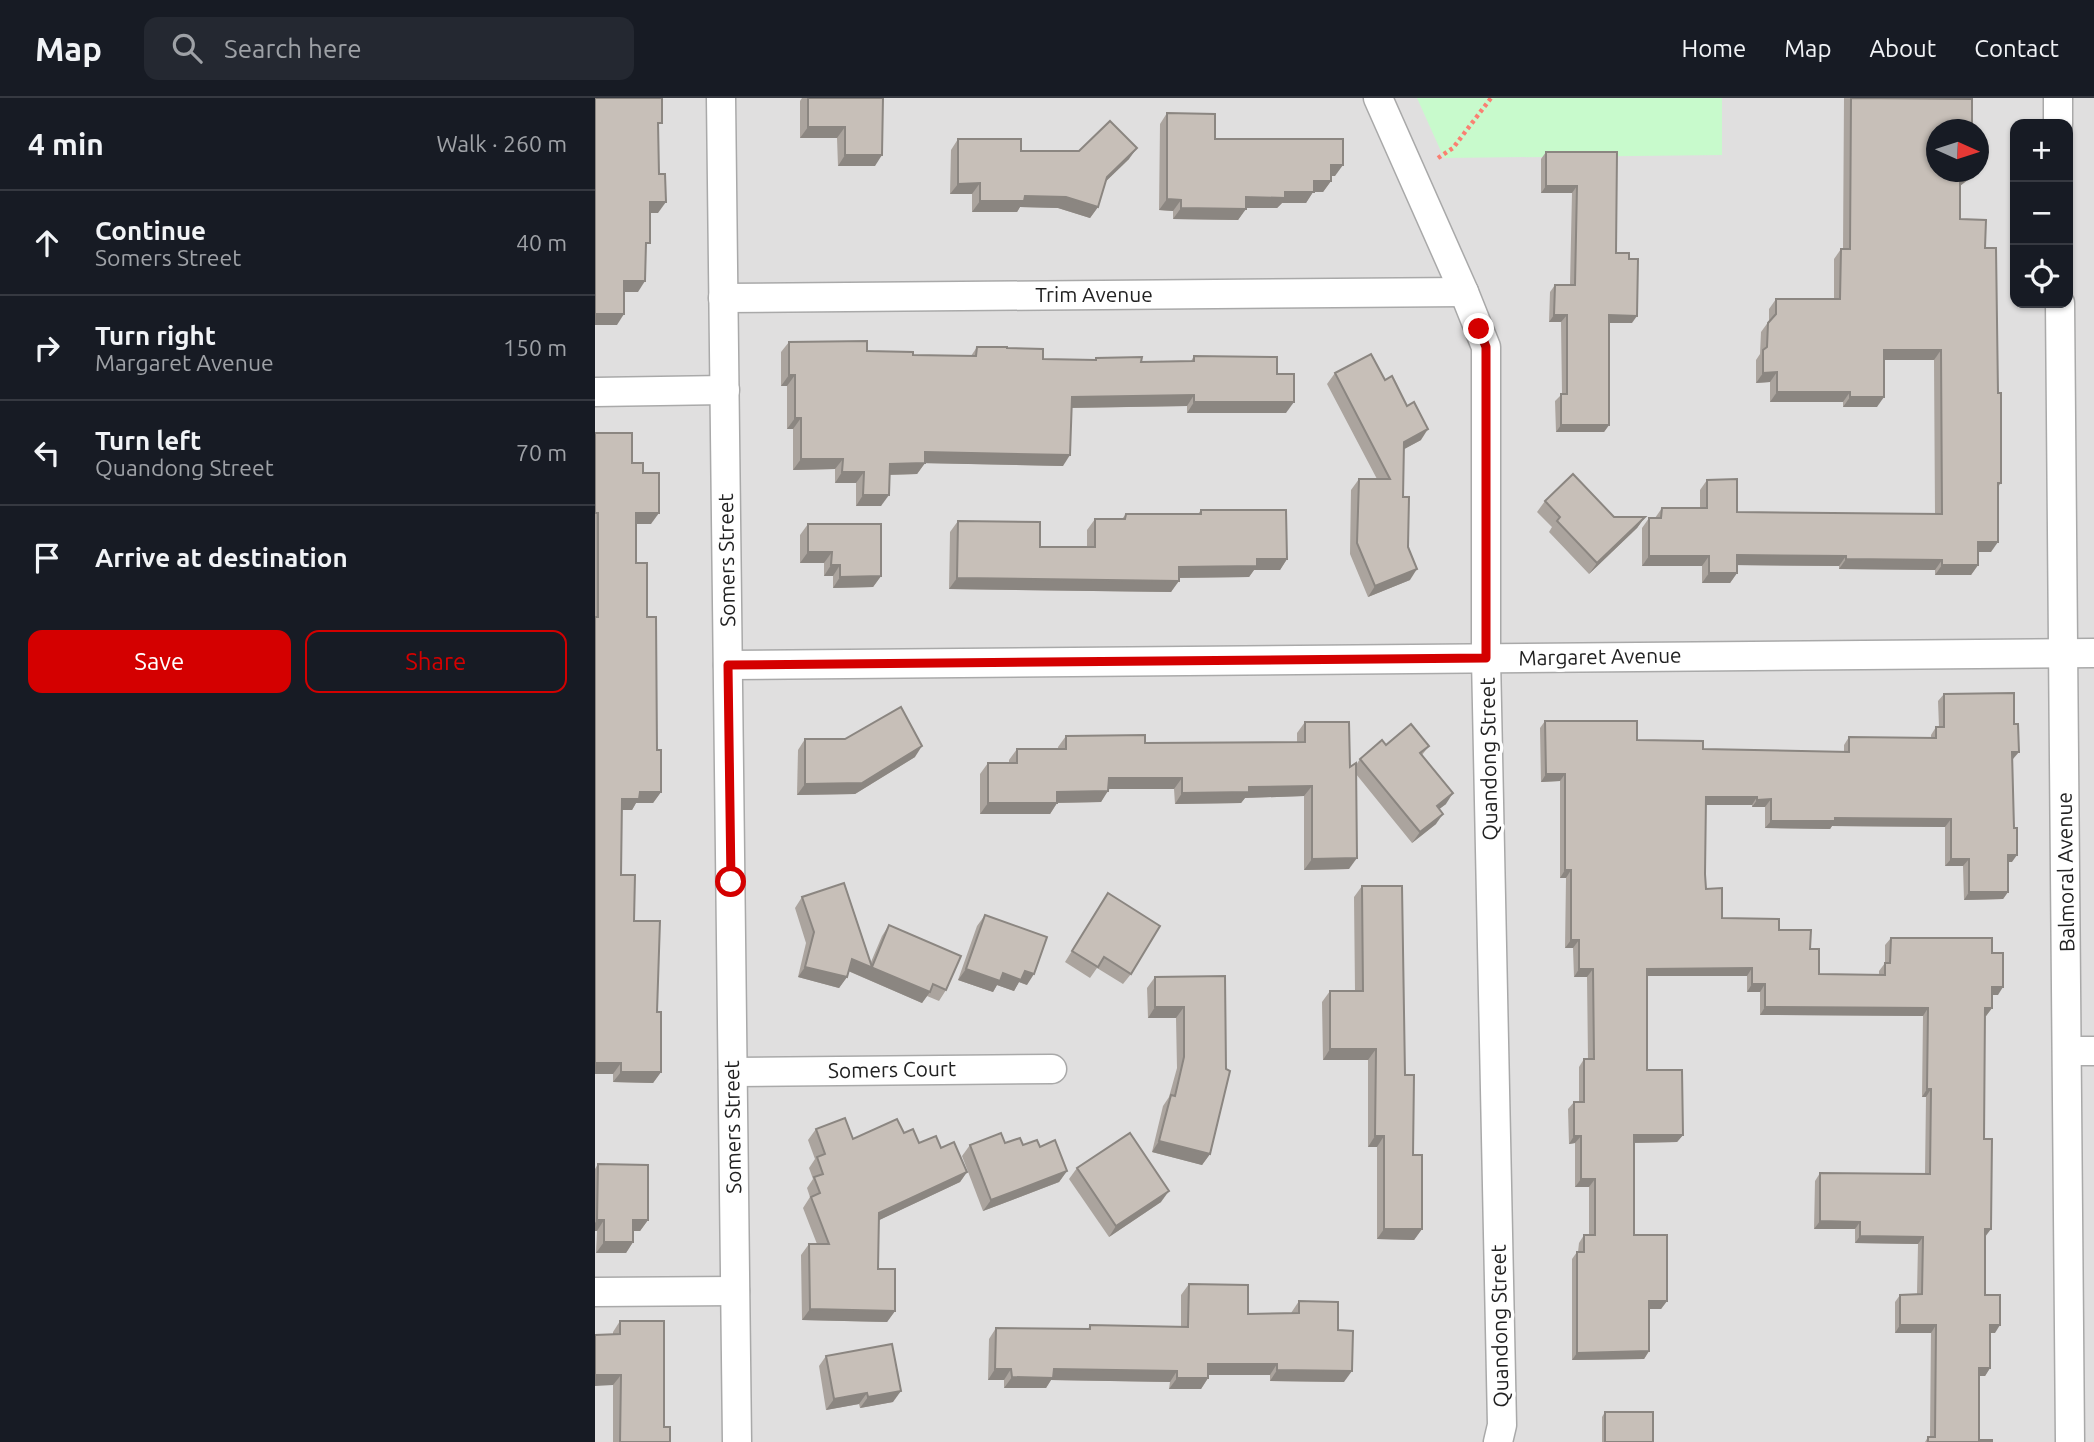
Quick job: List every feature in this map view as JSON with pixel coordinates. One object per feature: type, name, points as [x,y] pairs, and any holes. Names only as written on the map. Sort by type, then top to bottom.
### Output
[{"type":"street","name":"Somers Street","points":[[721,98],[737,1442]]},
{"type":"street","name":"Quandong Street","points":[[1378,98],[1486,347],[1486,658],[1502,1425],[1497,1442]]},
{"type":"street","points":[[2058,98],[2058,119]]},
{"type":"street","name":"Trim Avenue","points":[[723,298],[1464,292]]},
{"type":"street","name":"Balmoral Avenue","points":[[2060,308],[2064,653],[2081,1051],[2070,1442]]},
{"type":"street","points":[[595,392],[725,390]]},
{"type":"street","name":"Margaret Avenue","points":[[728,665],[2094,653]]},
{"type":"street","name":"Somers Court","points":[[733,1072],[1052,1069]]},
{"type":"street","points":[[595,1292],[735,1291]]},
{"type":"path","points":[[1411,176],[1453,148],[1490,98]]},
{"type":"shaded area","points":[[595,98],[2094,98],[2094,1442],[595,1442]]},
{"type":"green space","points":[[1417,98],[1722,98],[1722,155],[1444,158]]},
{"type":"building","points":[[595,98],[662,98],[662,123],[658,123],[659,174],[665,174],[666,202],[650,202],[650,243],[646,243],[645,281],[624,281],[624,314],[595,314]]},
{"type":"building","points":[[808,98],[883,98],[882,155],[845,155],[845,127],[808,127]]},
{"type":"building","points":[[1851,98],[1972,99],[1972,119],[1926,119],[1926,182],[1960,182],[1960,219],[1986,220],[1985,248],[1996,248],[1998,393],[2001,393],[1998,542],[1978,542],[1978,565],[1942,565],[1942,560],[1846,559],[1846,556],[1737,555],[1737,573],[1709,573],[1709,556],[1649,556],[1649,518],[1661,518],[1662,508],[1707,508],[1707,480],[1737,479],[1737,512],[1942,514],[1941,350],[1884,350],[1884,397],[1850,397],[1850,392],[1777,392],[1777,372],[1763,373],[1763,350],[1767,347],[1768,323],[1776,314],[1776,299],[1840,299],[1841,249],[1850,249]]},
{"type":"building","points":[[1167,113],[1215,114],[1215,139],[1343,139],[1343,165],[1331,165],[1331,181],[1314,181],[1314,192],[1285,192],[1285,198],[1246,197],[1246,209],[1181,208],[1181,200],[1167,199]]},
{"type":"building","points":[[1110,121],[1137,148],[1107,177],[1098,207],[1066,197],[1025,196],[1024,201],[980,201],[980,183],[958,184],[958,139],[1021,139],[1021,151],[1079,151]]},
{"type":"building","points":[[1546,152],[1617,152],[1616,253],[1629,253],[1629,259],[1638,259],[1637,316],[1609,315],[1609,425],[1561,425],[1561,394],[1567,394],[1567,315],[1554,315],[1555,285],[1575,285],[1577,186],[1546,186]]},
{"type":"building","points":[[867,341],[867,351],[913,352],[913,355],[976,356],[977,347],[1007,347],[1043,349],[1043,359],[1142,357],[1141,362],[1194,361],[1194,356],[1277,357],[1277,374],[1294,374],[1294,402],[1194,402],[1194,395],[1072,397],[1070,455],[925,452],[925,463],[890,464],[889,495],[863,495],[864,472],[842,472],[843,459],[801,459],[801,418],[795,418],[795,375],[789,375],[789,342]]},
{"type":"building","points":[[1371,354],[1385,380],[1392,376],[1407,406],[1414,402],[1428,429],[1404,442],[1403,497],[1409,497],[1408,547],[1417,569],[1375,586],[1357,543],[1359,479],[1390,479],[1335,373]]},
{"type":"building","points":[[595,433],[632,433],[632,463],[643,463],[643,473],[659,473],[659,513],[636,513],[636,563],[647,563],[647,617],[656,617],[657,750],[661,750],[661,792],[640,792],[639,799],[622,799],[621,875],[635,875],[634,921],[660,921],[657,1012],[661,1012],[661,1072],[621,1072],[621,1063],[595,1063],[595,617],[598,617],[598,513],[595,513]]},
{"type":"building","points":[[1573,474],[1614,517],[1645,517],[1597,563],[1557,521],[1560,517],[1545,501]]},
{"type":"building","points":[[1201,510],[1286,510],[1287,559],[1257,559],[1257,566],[1179,567],[1179,581],[957,578],[958,521],[1040,522],[1040,547],[1095,547],[1095,519],[1125,519],[1126,514],[1201,514]]},
{"type":"building","points":[[808,524],[881,524],[881,576],[840,577],[840,565],[831,565],[832,552],[808,552]]},
{"type":"building","points":[[2014,693],[2014,724],[2018,724],[2019,752],[2012,752],[2017,855],[2008,855],[2008,892],[1969,892],[1969,859],[1951,859],[1951,819],[1835,818],[1835,821],[1771,821],[1771,799],[1706,797],[1706,889],[1722,888],[1722,918],[1779,919],[1779,930],[1811,930],[1810,949],[1819,949],[1819,974],[1885,975],[1885,963],[1890,963],[1891,938],[1992,938],[1992,953],[2003,953],[2003,987],[1992,987],[1992,1008],[1985,1008],[1984,1139],[1992,1139],[1991,1229],[1985,1229],[1985,1295],[2000,1295],[2000,1325],[1990,1325],[1990,1368],[1979,1368],[1979,1440],[1992,1442],[1928,1442],[1928,1437],[1935,1437],[1936,1325],[1900,1325],[1900,1295],[1922,1294],[1923,1237],[1860,1236],[1860,1222],[1820,1221],[1820,1173],[1930,1174],[1928,1008],[1765,1007],[1765,984],[1752,984],[1752,968],[1647,969],[1647,1070],[1682,1070],[1683,1135],[1634,1135],[1634,1235],[1667,1235],[1667,1301],[1649,1301],[1649,1351],[1577,1353],[1577,1252],[1584,1252],[1584,1235],[1595,1235],[1595,1179],[1581,1179],[1581,1136],[1574,1136],[1574,1102],[1584,1102],[1584,1059],[1594,1059],[1593,969],[1579,969],[1579,940],[1571,940],[1571,870],[1565,870],[1565,774],[1546,774],[1545,721],[1637,721],[1637,740],[1703,741],[1703,749],[1849,752],[1849,737],[1936,738],[1936,727],[1944,727],[1944,694]]},
{"type":"building","points":[[901,707],[922,746],[862,783],[805,784],[805,739],[845,739]]},
{"type":"building","points":[[1305,722],[1349,722],[1350,767],[1356,763],[1357,858],[1312,859],[1312,786],[1249,787],[1249,792],[1182,793],[1182,778],[1109,778],[1108,791],[1057,792],[1057,803],[988,803],[988,763],[1017,763],[1017,749],[1066,749],[1066,736],[1145,735],[1145,743],[1305,742]]},
{"type":"building","points":[[1411,724],[1429,746],[1420,753],[1453,793],[1437,806],[1443,814],[1420,832],[1360,759],[1382,740],[1386,745]]},
{"type":"building","points":[[844,883],[872,967],[889,925],[961,956],[946,990],[933,984],[930,992],[852,959],[847,977],[805,967],[814,932],[802,897]]},
{"type":"building","points":[[1362,886],[1402,886],[1405,1075],[1414,1075],[1413,1155],[1422,1155],[1422,1229],[1384,1229],[1384,1136],[1375,1136],[1376,1049],[1330,1049],[1330,991],[1363,991]]},
{"type":"building","points":[[1108,893],[1160,926],[1131,974],[1104,957],[1098,967],[1072,951]]},
{"type":"building","points":[[985,915],[1047,937],[1034,974],[1025,971],[1021,980],[1003,973],[1000,981],[966,969]]},
{"type":"building","points":[[1225,976],[1226,1069],[1230,1071],[1210,1154],[1159,1141],[1171,1095],[1175,1096],[1184,1057],[1184,1007],[1155,1007],[1155,977]]},
{"type":"building","points":[[845,1118],[853,1139],[897,1119],[904,1133],[913,1129],[919,1143],[936,1136],[941,1148],[954,1142],[967,1172],[879,1213],[878,1269],[895,1269],[895,1311],[810,1309],[809,1244],[829,1244],[811,1197],[820,1193],[814,1177],[823,1174],[817,1157],[825,1154],[816,1129]]},
{"type":"building","points":[[1001,1133],[1005,1143],[1020,1138],[1023,1145],[1037,1140],[1040,1147],[1055,1140],[1067,1171],[991,1200],[970,1145]]},
{"type":"building","points":[[1130,1133],[1169,1191],[1116,1226],[1077,1168]]},
{"type":"building","points":[[598,1164],[648,1165],[648,1220],[633,1220],[633,1242],[604,1242],[604,1220],[597,1220]]},
{"type":"building","points":[[1189,1284],[1248,1285],[1248,1314],[1299,1313],[1299,1301],[1338,1302],[1338,1330],[1353,1331],[1352,1371],[1277,1370],[1277,1364],[1208,1364],[1208,1378],[1177,1378],[1177,1371],[1054,1369],[1053,1378],[1012,1377],[1011,1369],[995,1369],[996,1328],[1090,1329],[1090,1325],[1188,1327]]},
{"type":"building","points":[[620,1321],[664,1321],[664,1427],[670,1427],[670,1442],[620,1442],[621,1375],[595,1375],[595,1335],[620,1334]]},
{"type":"building","points":[[892,1344],[901,1391],[834,1399],[826,1356]]},
{"type":"building","points":[[1605,1412],[1653,1412],[1653,1442],[1605,1442]]},
{"type":"route","points":[[731,882],[728,665],[1486,658],[1486,347],[1479,329]]}]
